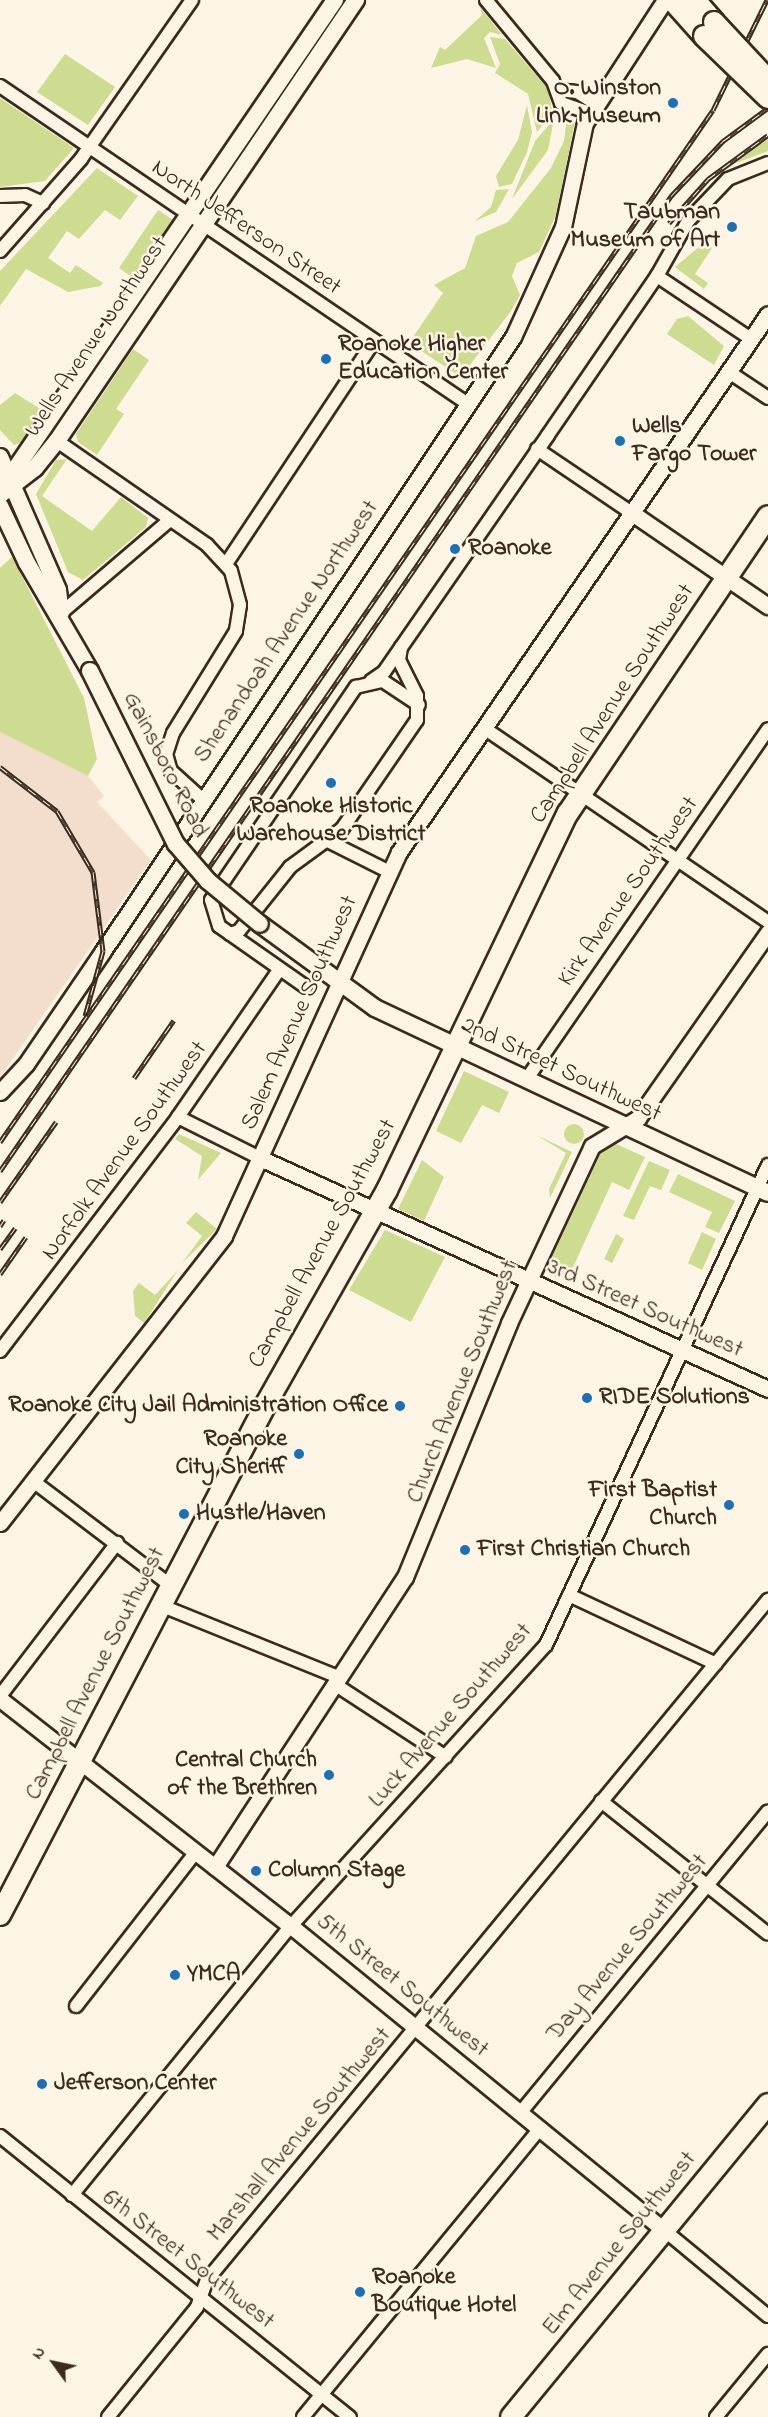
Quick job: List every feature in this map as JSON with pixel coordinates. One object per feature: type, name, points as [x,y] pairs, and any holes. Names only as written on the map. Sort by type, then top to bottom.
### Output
[{"type":"main road","points":[[196,220],[335,0]]},
{"type":"main road","points":[[196,220],[356,0]]},
{"type":"main road","points":[[672,0],[768,80]]},
{"type":"main road","points":[[695,0],[709,29],[768,98]]},
{"type":"main road","name":"Wells Avenue Northwest","points":[[5,488],[57,441],[196,220]]},
{"type":"main road","name":"Wells Avenue Northwest","points":[[5,488],[196,220]]},
{"type":"main road","name":"Gainsboro Road","points":[[0,457],[5,488],[58,590],[61,613]]},
{"type":"main road","name":"Gainsboro Road","points":[[0,506],[41,588],[61,613],[176,844],[208,881],[338,984]]},
{"type":"main road","name":"Campbell Avenue Southwest","points":[[0,1915],[170,1585],[376,1212],[453,1046],[580,794],[768,516]]},
{"type":"main road","name":"2nd Street Southwest","points":[[338,984],[453,1046],[762,1191]]},
{"type":"main road","name":"Elm Avenue Southwest","points":[[511,2417],[768,2104]]},
{"type":"street","points":[[0,250],[90,147],[192,0]]},
{"type":"street","points":[[486,0],[558,90],[561,103],[593,108]]},
{"type":"street","points":[[593,108],[665,0]]},
{"type":"street","name":"North Jefferson Street","points":[[0,86],[468,404]]},
{"type":"street","points":[[558,90],[577,92],[593,108]]},
{"type":"street","name":"Shenandoah Avenue Northwest","points":[[0,1092],[32,1055],[468,404],[539,286],[569,208],[593,108]]},
{"type":"street","points":[[306,987],[230,933],[210,910],[220,882],[350,695],[371,681],[401,646],[657,276],[688,221],[717,188],[768,163]]},
{"type":"street","points":[[0,195],[25,195],[43,203]]},
{"type":"street","points":[[657,276],[751,339]]},
{"type":"street","name":"Salem Avenue Southwest","points":[[0,1524],[224,1236],[388,871],[768,314]]},
{"type":"street","points":[[226,564],[374,340]]},
{"type":"street","points":[[729,372],[768,398]]},
{"type":"street","points":[[57,441],[170,520],[226,564],[238,594],[236,631],[173,733],[166,754],[171,771],[202,799]]},
{"type":"street","points":[[537,449],[768,606]]},
{"type":"street","points":[[61,613],[170,520]]},
{"type":"street","points":[[230,933],[239,931],[290,867],[330,842],[417,720],[419,705],[402,674],[401,646]]},
{"type":"street","points":[[371,681],[391,683],[419,705]]},
{"type":"street","points":[[484,728],[768,922]]},
{"type":"street","name":"Kirk Avenue Southwest","points":[[526,1080],[768,729]]},
{"type":"street","points":[[330,842],[388,871]]},
{"type":"street","name":"Church Avenue Southwest","points":[[215,1867],[339,1682],[419,1548],[528,1281],[592,1146],[638,1118],[768,932]]},
{"type":"street","name":"Norfolk Avenue Southwest","points":[[0,1351],[178,1117],[279,970]]},
{"type":"street","name":"3rd Street Southwest","points":[[178,1117],[376,1212],[768,1389]]},
{"type":"street","name":"Luck Avenue Southwest","points":[[72,2194],[291,1926],[546,1645],[681,1349],[762,1191],[768,1165]]},
{"type":"street","points":[[33,1481],[170,1585]]},
{"type":"street","points":[[0,1698],[117,1543]]},
{"type":"street","points":[[568,1595],[716,1664]]},
{"type":"street","name":"Marshall Avenue Southwest","points":[[108,2417],[202,2295],[207,2280],[768,1600]]},
{"type":"street","points":[[160,1605],[339,1682],[446,1757]]},
{"type":"street","name":"5th Street Southwest","points":[[0,1698],[417,2026],[768,2316]]},
{"type":"street","points":[[601,1801],[768,1934]]},
{"type":"street","name":"Day Avenue Southwest","points":[[521,2112],[768,1811]]},
{"type":"street","points":[[76,2006],[196,1852]]},
{"type":"street","points":[[303,2417],[540,2128]]},
{"type":"street","name":"6th Street Southwest","points":[[0,2136],[202,2295],[350,2417]]},
{"type":"street","points":[[716,2417],[768,2354]]},
{"type":"shaded area","points":[[0,732],[88,776],[104,796],[97,802],[151,860],[0,1077]]},
{"type":"green space","points":[[480,7],[502,35],[490,32],[484,38],[496,68],[467,59],[431,68],[440,47],[445,50],[482,15]]},
{"type":"green space","points":[[490,37],[505,39],[549,90],[552,114],[537,132],[528,94],[495,73],[500,64]]},
{"type":"green space","points":[[65,54],[115,87],[88,125],[37,92]]},
{"type":"green space","points":[[0,98],[74,148],[45,181],[0,187]]},
{"type":"green space","points":[[527,105],[532,132],[527,152],[512,184],[499,187],[496,176],[518,140]]},
{"type":"green space","points":[[567,117],[575,122],[556,215],[539,252],[517,263],[512,276],[520,295],[511,311],[461,377],[409,343],[443,293],[434,285],[465,268],[476,236],[508,222],[551,168],[564,141]]},
{"type":"green space","points":[[554,119],[548,150],[512,199],[535,141]]},
{"type":"green space","points":[[768,140],[768,151],[728,166],[751,149]]},
{"type":"green space","points":[[97,168],[138,196],[120,220],[105,210],[79,239],[67,231],[48,258],[70,273],[76,265],[103,283],[100,286],[68,292],[26,269],[0,306],[0,271]]},
{"type":"green space","points":[[509,189],[496,212],[475,221],[491,207],[496,190]]},
{"type":"green space","points":[[158,210],[176,222],[137,280],[119,268]]},
{"type":"green space","points":[[706,241],[712,248],[695,274],[708,283],[704,289],[675,267]]},
{"type":"green space","points":[[688,316],[724,346],[714,365],[667,334],[677,319]]},
{"type":"green space","points":[[133,349],[149,360],[116,409],[124,414],[97,455],[78,442],[76,434]]},
{"type":"green space","points":[[15,393],[42,410],[44,417],[25,441],[14,445],[0,430],[0,405]]},
{"type":"green space","points":[[67,459],[42,496],[92,531],[121,497],[148,518],[146,527],[83,580],[68,572],[36,494],[56,460]]},
{"type":"green space","points":[[12,557],[84,698],[97,759],[88,776],[0,732],[0,568]]},
{"type":"green space","points":[[464,1071],[509,1092],[499,1113],[482,1105],[461,1143],[436,1131]]},
{"type":"green space","points":[[574,1124],[581,1127],[584,1134],[581,1141],[574,1144],[567,1141],[564,1134],[567,1127]]},
{"type":"green space","points":[[179,1134],[221,1153],[198,1180],[202,1156],[175,1139]]},
{"type":"green space","points":[[536,1135],[572,1152],[550,1198],[549,1189],[566,1153]]},
{"type":"green space","points":[[616,1144],[645,1157],[629,1190],[612,1182],[569,1276],[556,1278],[548,1266],[602,1150]]},
{"type":"green space","points":[[422,1160],[444,1177],[424,1221],[398,1209]]},
{"type":"green space","points":[[649,1161],[670,1170],[661,1190],[650,1186],[634,1220],[623,1216]]},
{"type":"green space","points":[[678,1174],[735,1201],[719,1233],[705,1227],[712,1212],[669,1192]]},
{"type":"green space","points":[[196,1212],[217,1229],[182,1263],[202,1236],[186,1223]]},
{"type":"green space","points":[[385,1230],[445,1257],[411,1322],[349,1290]]},
{"type":"green space","points":[[702,1232],[716,1239],[702,1270],[688,1263]]},
{"type":"green space","points":[[616,1234],[624,1239],[612,1263],[604,1259]]},
{"type":"green space","points":[[178,1270],[144,1323],[135,1316],[133,1291],[139,1283],[155,1295]]},
{"type":"railway","points":[[0,1142],[713,110],[767,0]]},
{"type":"railway","points":[[0,1171],[671,196],[723,141],[768,108]]},
{"type":"railway","points":[[669,223],[708,179],[768,135]]},
{"type":"railway","points":[[0,767],[57,811],[93,872],[103,951],[85,1016]]},
{"type":"railway","points":[[134,1078],[174,1020]]},
{"type":"railway","points":[[0,1202],[56,1122]]},
{"type":"railway","points":[[0,1226],[4,1220]]},
{"type":"railway","points":[[0,1249],[15,1228]]},
{"type":"railway","points":[[0,1274],[26,1237]]},
{"type":"place","name":"O. Winston Link Museum","points":[[673,103]]},
{"type":"place","name":"Taubman Museum of Art","points":[[732,227]]},
{"type":"place","name":"Roanoke Higher Education Center","points":[[326,359]]},
{"type":"place","name":"Wells Fargo Tower","points":[[620,441]]},
{"type":"place","name":"Roanoke","points":[[455,549]]},
{"type":"place","name":"Roanoke Historic Warehouse District","points":[[331,783]]},
{"type":"place","name":"RIDE Solutions","points":[[587,1398]]},
{"type":"place","name":"Roanoke City Jail Administration Office","points":[[400,1406]]},
{"type":"place","name":"Roanoke City Sheriff","points":[[299,1454]]},
{"type":"place","name":"First Baptist Church","points":[[729,1505]]},
{"type":"place","name":"Hustle/Haven","points":[[184,1514]]},
{"type":"place","name":"First Christian Church","points":[[465,1550]]},
{"type":"place","name":"Central Church of the Brethren","points":[[329,1775]]},
{"type":"place","name":"Column Stage","points":[[256,1871]]},
{"type":"place","name":"YMCA","points":[[175,1975]]},
{"type":"place","name":"Jefferson Center","points":[[42,2084]]},
{"type":"place","name":"Roanoke Boutique Hotel","points":[[360,2292]]}]
